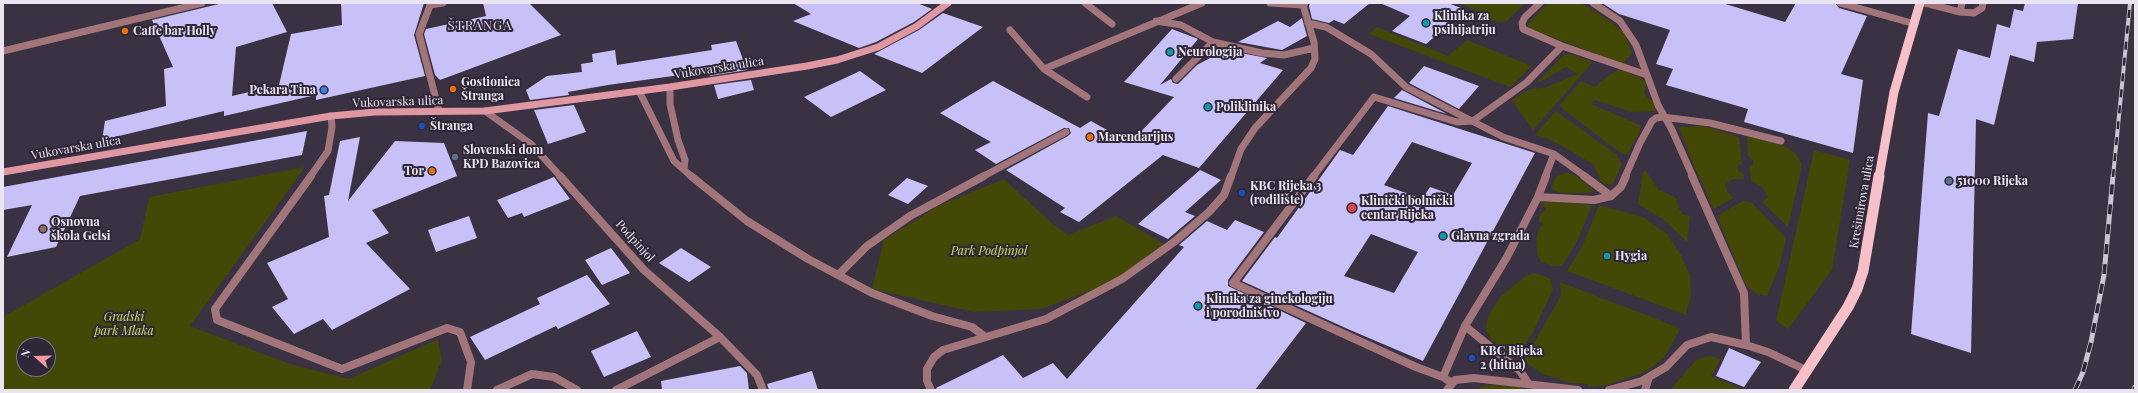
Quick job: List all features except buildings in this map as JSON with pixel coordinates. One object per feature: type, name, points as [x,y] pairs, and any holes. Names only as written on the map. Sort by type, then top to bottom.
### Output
[{"type":"main road","name":"Vukovarska ulica","points":[[3,172],[331,116],[375,112],[485,111],[670,87],[807,66],[860,53],[898,37],[917,26],[948,3]]},
{"type":"main road","name":"Krešimirova ulica","points":[[1794,390],[1808,371],[1848,307],[1861,277],[1894,92],[1920,3]]},
{"type":"street","points":[[3,51],[202,3]]},
{"type":"street","points":[[439,111],[419,34],[430,4],[442,3]]},
{"type":"street","points":[[1085,3],[1112,24]]},
{"type":"street","points":[[1044,69],[1202,3]]},
{"type":"street","points":[[931,390],[927,381],[927,369],[934,357],[943,350],[984,336],[1046,319],[1122,279],[1174,242],[1203,217],[1224,195],[1242,149],[1255,128],[1311,68],[1315,59],[1304,4],[1270,3]]},
{"type":"street","points":[[1540,3],[1525,17],[1522,23],[1523,29],[1562,46],[1647,75]]},
{"type":"street","points":[[1593,3],[1620,21],[1636,45],[1663,117],[1672,130],[1744,293],[1746,345]]},
{"type":"street","points":[[1840,3],[1915,24]]},
{"type":"street","points":[[1925,3],[1969,13],[1978,11],[1983,3]]},
{"type":"street","points":[[1960,12],[1962,3]]},
{"type":"street","points":[[1156,21],[1181,25],[1213,42],[1262,53],[1284,55],[1314,48]]},
{"type":"street","points":[[1308,23],[1326,27],[1347,38],[1371,54],[1406,88],[1503,137],[1554,154],[1611,196]]},
{"type":"street","points":[[1010,30],[1044,69],[1087,97]]},
{"type":"street","points":[[1176,79],[1213,42]]},
{"type":"street","points":[[1562,46],[1527,82],[1499,104],[1473,121],[1457,122],[1374,97],[1233,283],[1416,367],[1443,377],[1450,387],[1461,378],[1474,378],[1528,383],[1578,390]]},
{"type":"street","points":[[670,87],[673,118],[679,145],[685,160],[684,169]]},
{"type":"street","points":[[639,91],[674,161],[701,185],[747,221],[872,294],[932,316],[972,327],[984,336]]},
{"type":"street","name":"Podpinjol","points":[[485,111],[531,144],[644,270],[720,337],[757,375],[763,390]]},
{"type":"street","points":[[331,116],[332,127],[328,151],[215,309],[217,320],[342,369],[447,328],[460,332],[471,362],[467,390]]},
{"type":"street","points":[[1538,197],[1594,200],[1611,196],[1621,187],[1652,121],[1656,118],[1663,117],[1710,123],[1781,142]]},
{"type":"street","points":[[839,274],[867,246],[910,216],[1066,132]]},
{"type":"street","points":[[1443,377],[1464,326],[1507,257],[1538,197],[1554,154]]},
{"type":"street","points":[[1464,326],[1520,371],[1528,383]]},
{"type":"street","points":[[616,390],[720,337]]},
{"type":"street","points":[[1610,390],[1642,381],[1666,367],[1687,345],[1711,337],[1768,352],[1808,371]]},
{"type":"street","points":[[497,390],[532,374],[554,377],[577,390]]},
{"type":"street","points":[[1645,390],[1649,377]]},
{"type":"green space","points":[[1459,3],[1525,3],[1507,21],[1501,22],[1483,20],[1471,16],[1476,10]]},
{"type":"green space","points":[[1549,3],[1580,3],[1592,9],[1614,24],[1625,34],[1632,53],[1623,64],[1531,29],[1528,26],[1529,23]]},
{"type":"green space","points":[[1377,27],[1448,56],[1467,40],[1532,66],[1510,87],[1369,34]]},
{"type":"green space","points":[[1566,53],[1593,62],[1533,130],[1512,100],[1530,89],[1544,88],[1578,74],[1566,67],[1536,83]]},
{"type":"green space","points":[[1620,69],[1644,80],[1647,83],[1644,94],[1656,107],[1656,111],[1632,112],[1594,100],[1591,104],[1640,125],[1640,131],[1627,155],[1619,152],[1559,106],[1581,81],[1595,87],[1608,76]]},
{"type":"green space","points":[[1556,111],[1617,155],[1622,165],[1612,185],[1602,183],[1593,164],[1549,139],[1535,135]]},
{"type":"green space","points":[[1704,126],[1739,137],[1742,164],[1738,165],[1738,171],[1743,173],[1744,179],[1733,179],[1725,185],[1728,193],[1734,198],[1714,209],[1693,164],[1679,127]]},
{"type":"green space","points":[[1747,136],[1784,146],[1794,152],[1802,165],[1788,227],[1762,202],[1768,197],[1763,188],[1751,181],[1749,166],[1753,165],[1753,160],[1748,156]]},
{"type":"green space","points":[[1814,150],[1850,160],[1832,270],[1788,329],[1776,321]]},
{"type":"green space","name":"Gradski park Mlaka","points":[[305,167],[190,326],[290,364],[349,379],[438,339],[442,360],[430,390],[3,390],[3,317],[140,239],[149,197]]},
{"type":"green space","points":[[1646,171],[1658,189],[1676,198],[1679,209],[1684,215],[1690,216],[1687,242],[1664,220],[1638,204],[1643,172]]},
{"type":"green space","points":[[1568,173],[1574,175],[1592,188],[1593,193],[1561,193],[1551,189],[1556,176]]},
{"type":"green space","name":"Park Podpinjol","points":[[1004,179],[1054,225],[1068,235],[1116,216],[1164,244],[1109,284],[1041,309],[974,312],[872,289],[884,240],[940,205]]},
{"type":"green space","points":[[1547,201],[1592,205],[1577,242],[1562,266],[1553,266],[1541,262],[1537,253],[1536,242],[1539,229],[1543,224],[1539,221],[1539,217],[1546,208],[1542,206],[1541,203]]},
{"type":"green space","points":[[1743,201],[1752,203],[1786,238],[1779,267],[1767,296],[1757,294],[1746,286],[1717,216]]},
{"type":"green space","points":[[1599,205],[1643,217],[1667,234],[1681,255],[1690,276],[1691,295],[1686,315],[1567,271],[1582,247]]},
{"type":"green space","points":[[1533,273],[1551,279],[1553,290],[1534,330],[1517,358],[1493,341],[1486,331],[1487,320],[1492,309],[1502,295],[1526,276]]},
{"type":"green space","points":[[1560,282],[1680,329],[1664,358],[1645,372],[1619,381],[1602,386],[1589,387],[1587,384],[1571,383],[1545,375],[1523,361],[1557,303],[1561,294]]},
{"type":"green space","points":[[1710,356],[1721,359],[1711,376],[1740,388],[1739,390],[1670,390],[1697,359]]},
{"type":"green space","points":[[1493,385],[1523,387],[1524,390],[1478,390],[1481,386]]},
{"type":"railway","points":[[2113,177],[2130,3]]},
{"type":"railway","points":[[2075,390],[2083,372],[2091,342],[2104,275],[2113,176]]},
{"type":"place","name":"Klinika za psihijatriju","points":[[1426,23]]},
{"type":"place","name":"Caffe bar Holly","points":[[125,31]]},
{"type":"place","name":"Neurologija","points":[[1170,52]]},
{"type":"place","name":"Gostionica Štranga","points":[[453,89]]},
{"type":"place","name":"Pekara Tina","points":[[324,90]]},
{"type":"place","name":"Poliklinika","points":[[1208,107]]},
{"type":"place","name":"Štranga","points":[[422,126]]},
{"type":"place","name":"Marendarijus","points":[[1090,137]]},
{"type":"place","name":"Slovenski dom KPD Bazovica","points":[[455,157]]},
{"type":"place","name":"Tor","points":[[432,171]]},
{"type":"place","name":"51000 Rijeka","points":[[1949,181]]},
{"type":"place","name":"KBC Rijeka 3 (rodilište)","points":[[1242,193]]},
{"type":"place","name":"Klinički bolnički centar Rijeka","points":[[1352,208]]},
{"type":"place","name":"Osnovna škola Gelsi","points":[[43,229]]},
{"type":"place","name":"Glavna zgrada","points":[[1443,236]]},
{"type":"place","name":"Hygia","points":[[1607,256]]},
{"type":"place","name":"Klinika za ginekologiju i porodništvo","points":[[1198,306]]},
{"type":"place","name":"KBC Rijeka 2 (hitna)","points":[[1472,358]]},
{"type":"district","name":"ŠTRANGA","points":[[480,26]]}]
